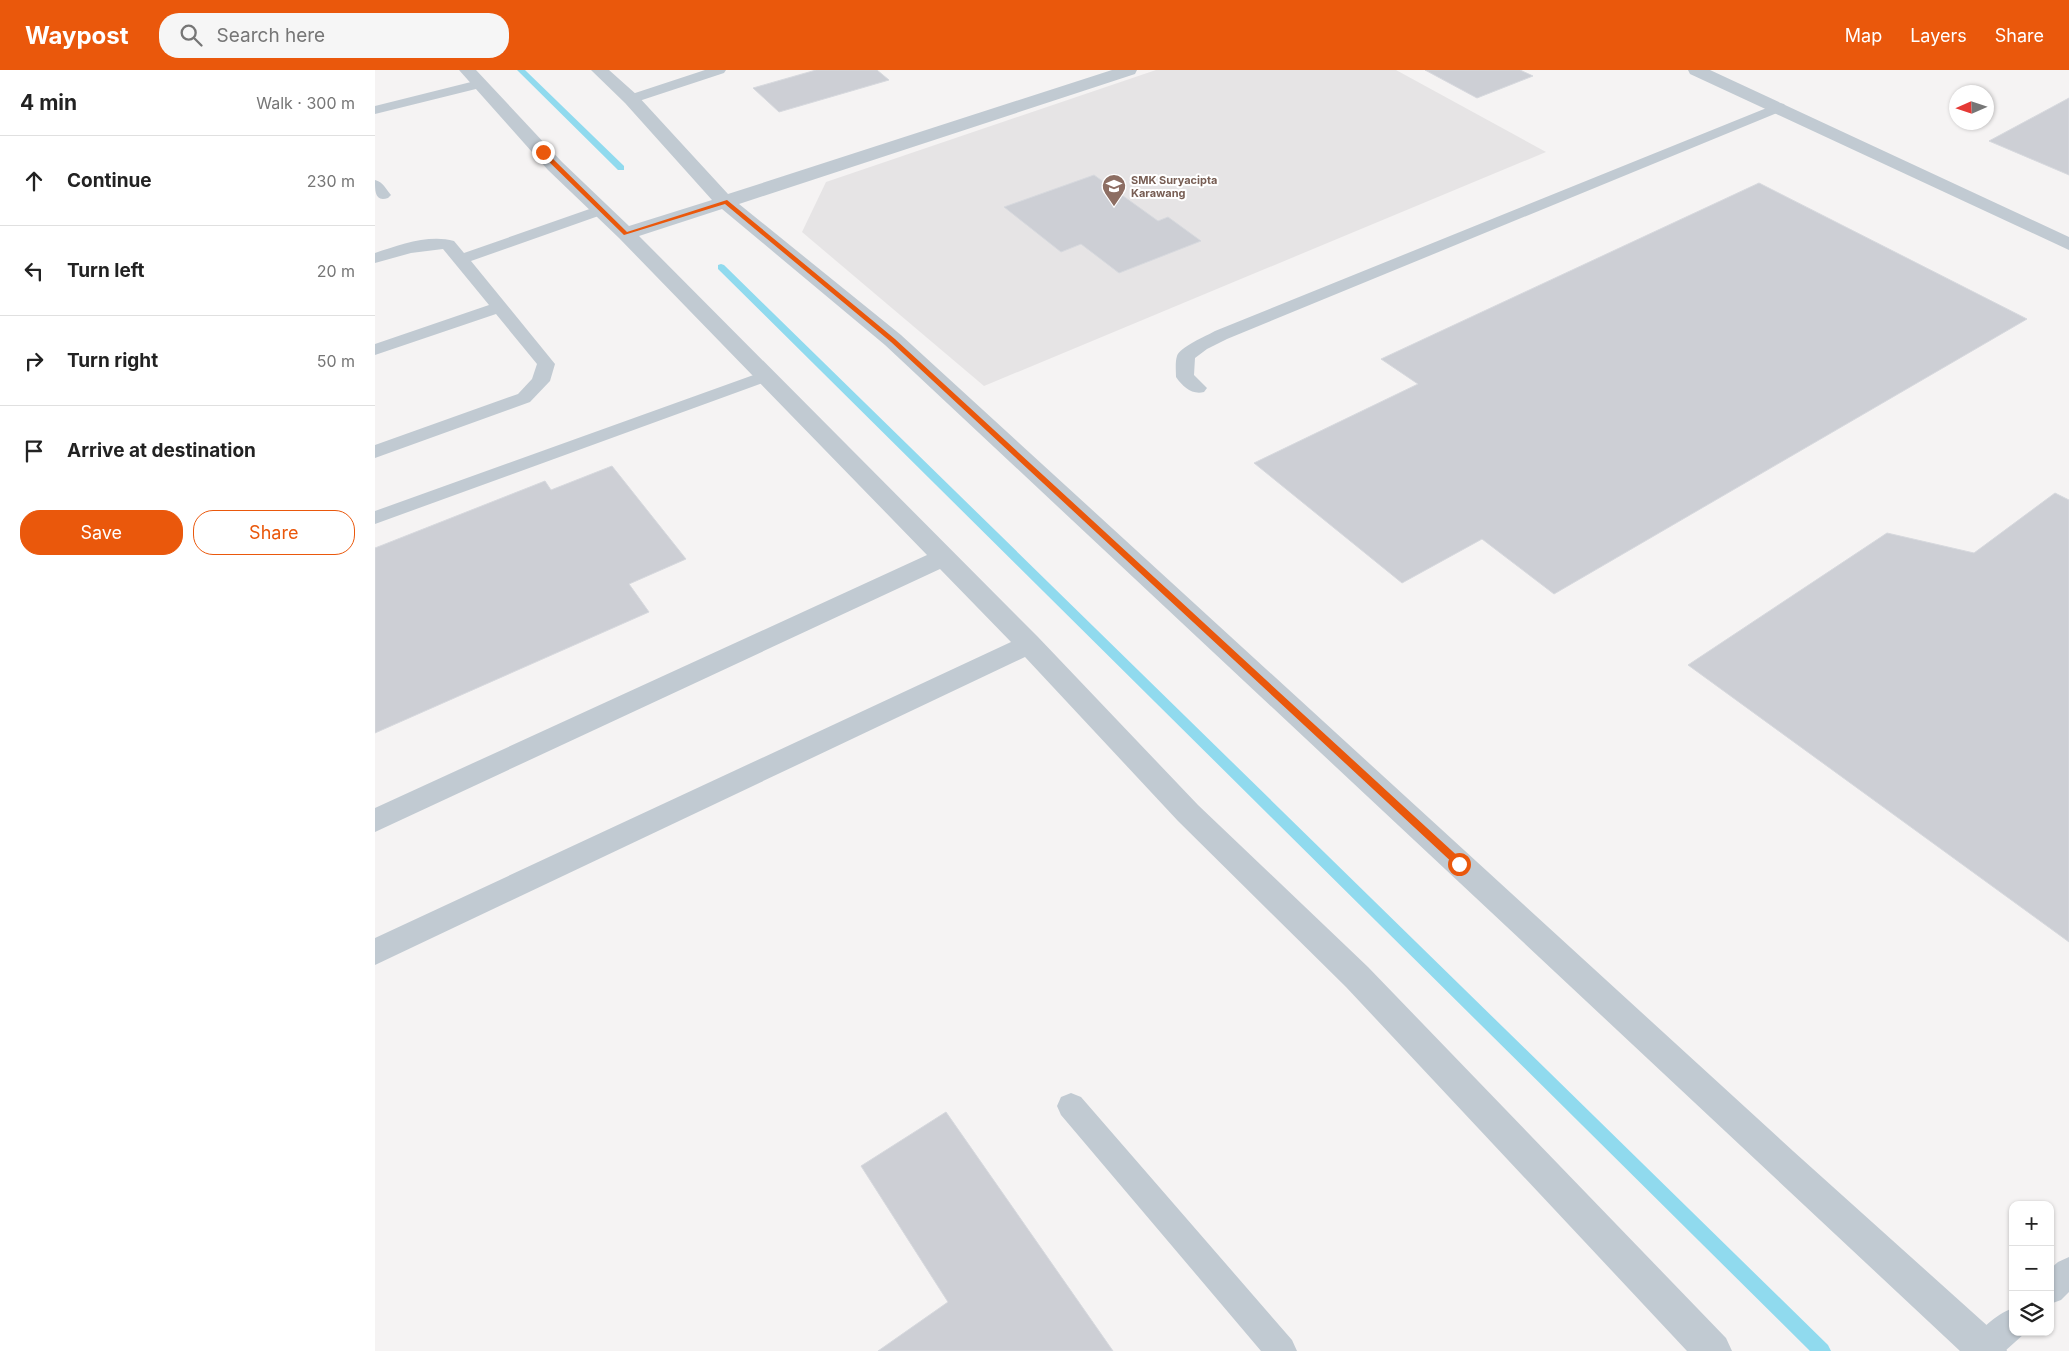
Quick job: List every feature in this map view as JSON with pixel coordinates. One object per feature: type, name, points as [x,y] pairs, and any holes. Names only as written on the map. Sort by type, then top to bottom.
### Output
[{"type":"street","points":[[599,70],[631,99],[725,202],[893,340],[1781,1162],[1987,1349]]},
{"type":"street","points":[[626,234],[1129,70]]},
{"type":"street","points":[[1696,70],[1779,107],[2069,244]]},
{"type":"street","points":[[473,77],[555,166],[626,234],[944,557],[1189,813],[1357,977],[1708,1349]]},
{"type":"street","points":[[375,821],[944,557]]},
{"type":"street","points":[[375,952],[1029,644]]},
{"type":"lane","points":[[631,99],[719,70]]},
{"type":"lane","points":[[375,110],[473,77]]},
{"type":"lane","points":[[1197,388],[1185,377],[1186,356],[1221,334],[1779,107]]},
{"type":"lane","points":[[461,258],[601,210]]},
{"type":"lane","points":[[375,258],[411,246],[431,243],[448,244],[545,364],[541,381],[524,398],[375,452]]},
{"type":"lane","points":[[375,350],[500,308]]},
{"type":"lane","points":[[375,518],[765,376]]},
{"type":"lane","points":[[1071,1106],[1281,1351]]},
{"type":"lane","points":[[2054,1285],[2069,1272]]},
{"type":"lane","points":[[1987,1349],[2009,1327]]},
{"type":"shaded area","name":"SMK Suryacipta Karawang","points":[[1156,70],[1396,70],[1546,152],[984,386],[802,232],[826,182]]},
{"type":"building","points":[[816,70],[877,70],[889,80],[779,112],[753,88]]},
{"type":"building","points":[[1425,70],[1520,70],[1533,76],[1477,98]]},
{"type":"building","points":[[2069,98],[2069,175],[1989,141]]},
{"type":"building","points":[[1094,175],[1158,221],[1168,217],[1201,241],[1119,273],[1081,244],[1061,252],[1004,207]]},
{"type":"building","points":[[1759,183],[2027,319],[1554,594],[1482,539],[1402,583],[1254,463],[1418,384],[1381,359]]},
{"type":"building","points":[[612,466],[686,559],[629,584],[649,612],[375,733],[375,548],[545,481],[551,490]]},
{"type":"building","points":[[2055,493],[2069,500],[2069,942],[1688,665],[1887,533],[1974,553]]},
{"type":"building","points":[[946,1112],[1113,1351],[878,1351],[948,1302],[861,1166]]},
{"type":"waterway","points":[[521,70],[621,168]]},
{"type":"waterway","points":[[721,267],[1822,1351]]},
{"type":"place","name":"SMK Suryacipta Karawang","points":[[1114,207]]},
{"type":"route","points":[[543,152],[555,166],[626,234],[725,202],[893,340],[1459,864]]}]
